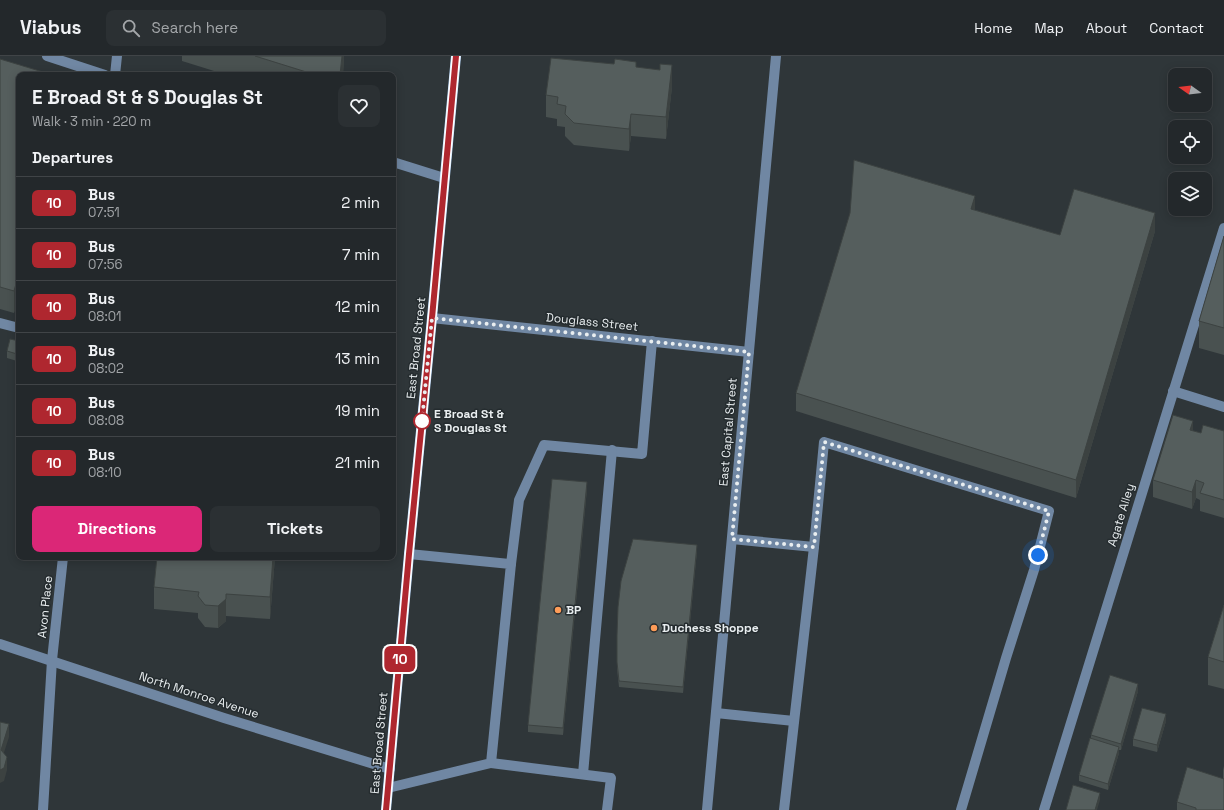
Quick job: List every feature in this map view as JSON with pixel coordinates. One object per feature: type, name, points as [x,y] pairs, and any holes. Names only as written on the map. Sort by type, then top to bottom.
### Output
[{"type":"main road","name":"East Broad Street","points":[[386,810],[456,56]]},
{"type":"street","points":[[47,56],[95,72]]},
{"type":"street","points":[[115,72],[117,56]]},
{"type":"street","name":"East Capital Street","points":[[707,810],[776,56]]},
{"type":"street","points":[[396,163],[444,178]]},
{"type":"street","name":"Agate Alley","points":[[1044,810],[1224,228]]},
{"type":"street","name":"Douglass Street","points":[[432,318],[749,352]]},
{"type":"street","points":[[0,323],[16,327]]},
{"type":"street","points":[[491,763],[519,500],[544,445],[612,450],[642,454],[652,342]]},
{"type":"street","points":[[1173,391],[1224,407]]},
{"type":"street","points":[[784,810],[814,547],[824,442],[1049,511],[1034,570],[961,810]]},
{"type":"street","points":[[583,774],[612,450]]},
{"type":"street","points":[[732,539],[814,547]]},
{"type":"street","points":[[409,554],[511,564]]},
{"type":"street","name":"Avon Place","points":[[43,810],[52,660],[63,560]]},
{"type":"street","name":"North Monroe Avenue","points":[[0,644],[224,718],[390,769]]},
{"type":"street","points":[[716,714],[794,722]]},
{"type":"street","points":[[388,788],[491,763],[611,778],[607,810]]},
{"type":"building","points":[[255,56],[342,56],[340,72],[306,72]]},
{"type":"building","points":[[551,58],[614,64],[615,59],[636,62],[636,67],[660,70],[660,64],[672,65],[666,117],[631,114],[629,129],[574,123],[565,114],[566,106],[557,104],[558,97],[546,95]]},
{"type":"building","points":[[0,59],[43,72],[16,72],[16,284],[14,291],[0,287]]},
{"type":"building","points":[[854,160],[975,196],[971,209],[1060,235],[1074,189],[1155,213],[1076,480],[796,393],[850,213]]},
{"type":"building","points":[[1224,236],[1224,328],[1199,321]]},
{"type":"building","points":[[10,339],[16,340],[16,354],[7,351]]},
{"type":"building","points":[[1173,415],[1193,421],[1190,430],[1201,433],[1203,425],[1224,431],[1224,500],[1200,493],[1204,483],[1196,480],[1192,492],[1153,480]]},
{"type":"building","name":"BP","points":[[552,479],[587,482],[563,728],[528,725]]},
{"type":"building","name":"Duchess Shoppe","points":[[633,539],[697,545],[683,687],[619,681],[617,662],[618,607],[621,581]]},
{"type":"building","points":[[157,560],[273,560],[270,597],[226,594],[226,599],[218,606],[205,605],[198,596],[199,592],[154,587]]},
{"type":"building","points":[[1224,605],[1224,662],[1208,657]]},
{"type":"building","points":[[1110,675],[1138,684],[1121,744],[1091,735]]},
{"type":"building","points":[[1142,708],[1166,714],[1157,745],[1133,739]]},
{"type":"building","points":[[0,722],[9,724],[1,750],[7,757],[4,768],[0,770]]},
{"type":"building","points":[[1090,738],[1119,747],[1108,784],[1079,775]]},
{"type":"building","points":[[1187,767],[1224,779],[1224,810],[1196,810],[1196,808],[1177,802]]},
{"type":"building","points":[[1073,785],[1100,793],[1095,810],[1066,810]]},
{"type":"bus line","name":"10","points":[[386,810],[456,56]]},
{"type":"place","name":"E Broad St & S Douglas St","points":[[422,421]]},
{"type":"place","name":"BP","points":[[558,610]]},
{"type":"place","name":"Duchess Shoppe","points":[[654,628]]},
{"type":"route","points":[[422,421],[432,318],[749,352],[732,539],[814,547],[824,442],[1049,511],[1038,555]]}]
